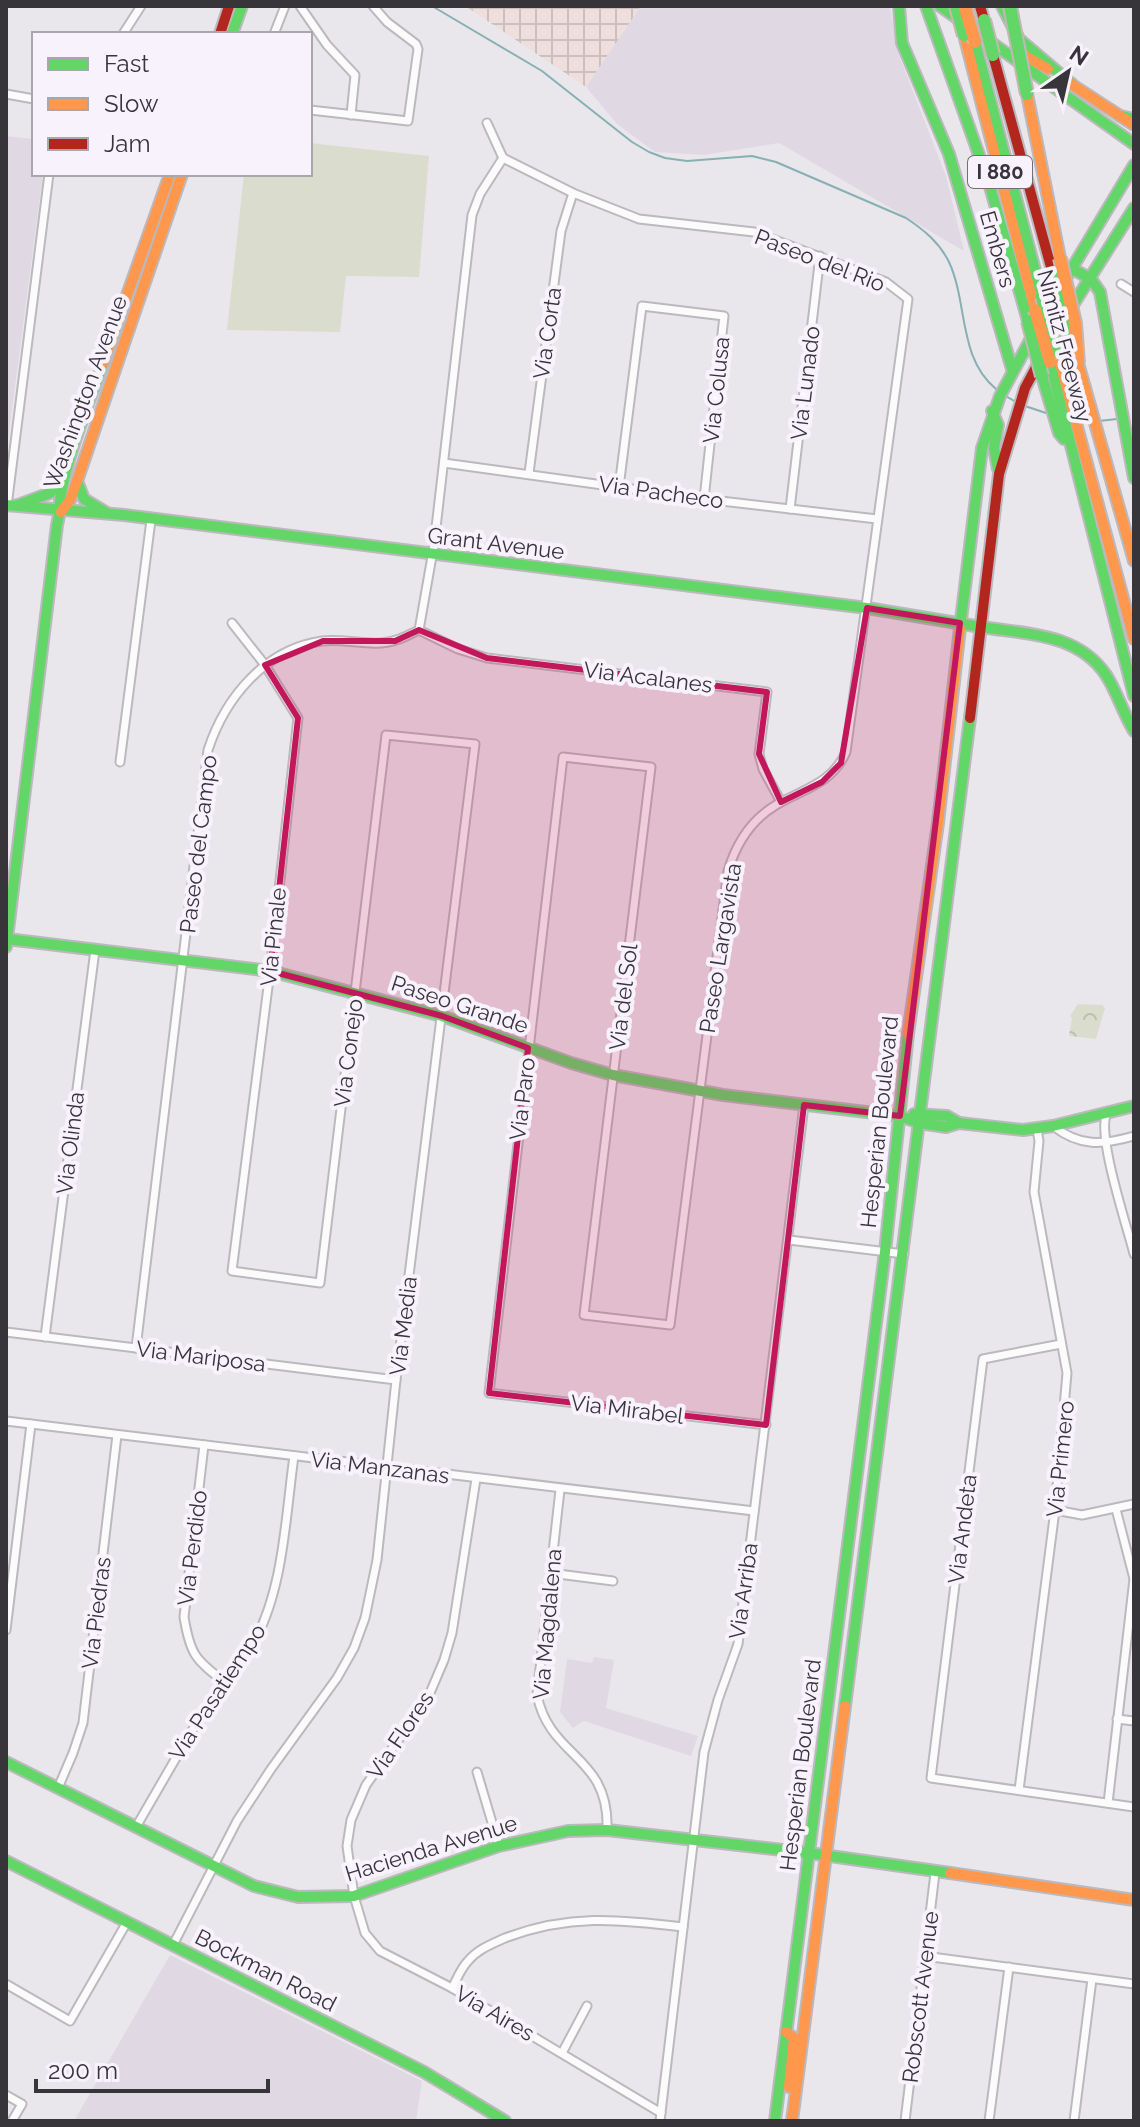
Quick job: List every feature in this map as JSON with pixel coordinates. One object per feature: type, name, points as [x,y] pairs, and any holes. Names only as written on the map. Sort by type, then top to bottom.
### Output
[{"type":"main road","points":[[221,32],[229,6]]},
{"type":"main road","points":[[233,32],[242,6]]},
{"type":"main road","name":"Embers","points":[[899,6],[902,43],[949,154],[1012,369]]},
{"type":"main road","points":[[926,6],[1032,315],[1042,376],[1060,400],[1069,434]]},
{"type":"main road","points":[[940,6],[996,50],[1134,144]]},
{"type":"main road","name":"Nimitz Freeway","points":[[980,6],[996,50],[1054,278],[1134,561]]},
{"type":"main road","points":[[1002,6],[1019,39],[1072,84]]},
{"type":"main road","points":[[1010,6],[1060,258],[1075,310],[1078,363]]},
{"type":"main road","name":"Nimitz Freeway","points":[[962,7],[1032,315],[1053,357],[1060,400]]},
{"type":"main road","name":"I 880","points":[[969,39],[1042,297],[1053,357]]},
{"type":"main road","points":[[996,50],[1022,54],[1134,122]]},
{"type":"main road","name":"Hesperian Boulevard","points":[[775,2121],[885,1252],[919,950],[938,823],[978,467],[992,411],[1004,384],[1134,165]]},
{"type":"main road","name":"Washington Avenue","points":[[72,479],[169,176]]},
{"type":"main road","name":"Washington Avenue","points":[[6,947],[61,512],[60,498],[72,479],[181,176]]},
{"type":"main road","name":"Hesperian Boulevard","points":[[792,2121],[950,892],[999,474],[1022,396],[1051,339],[1134,208]]},
{"type":"main road","points":[[1071,268],[1091,279],[1100,292],[1134,478]]},
{"type":"main road","name":"I 880","points":[[1060,400],[1134,639]]},
{"type":"main road","points":[[992,411],[998,425],[994,448],[999,474]]},
{"type":"main road","name":"Nimitz Freeway","points":[[1069,434],[1070,448],[1134,696]]},
{"type":"main road","points":[[9,506],[50,493],[72,479],[84,499],[108,514]]},
{"type":"main road","name":"Grant Avenue","points":[[9,506],[108,514],[867,608],[1061,640],[1094,658],[1105,672],[1134,731]]},
{"type":"main road","name":"Paseo Grande","points":[[6,939],[270,971],[442,1016],[613,1075],[699,1091],[920,1118],[946,1127],[959,1123],[1023,1130],[1053,1126],[1134,1106]]},
{"type":"main road","points":[[830,1691],[838,1706],[842,1725]]},
{"type":"main road","name":"Hacienda Avenue","points":[[6,1762],[214,1866],[276,1893],[319,1898],[354,1896],[499,1846],[568,1831],[607,1830],[826,1855],[1134,1900]]},
{"type":"main road","name":"Bockman Road","points":[[6,1861],[424,2072],[505,2121]]},
{"type":"main road","points":[[794,1972],[799,1991],[794,2028],[803,2038]]},
{"type":"main road","points":[[786,2032],[794,2038],[789,2086],[794,2107]]},
{"type":"street","points":[[124,32],[141,6]]},
{"type":"street","points":[[275,32],[285,6]]},
{"type":"street","points":[[300,6],[327,45],[355,75],[351,115]]},
{"type":"street","points":[[312,110],[408,121],[418,49],[373,6]]},
{"type":"street","points":[[6,94],[32,99]]},
{"type":"street","points":[[419,630],[433,555],[472,215],[480,194],[503,158],[487,123]]},
{"type":"street","name":"Paseo del Rio","points":[[503,158],[573,193],[639,219],[754,232],[886,282],[908,299]]},
{"type":"street","points":[[9,506],[49,176]]},
{"type":"street","name":"Via Corta","points":[[529,473],[561,231],[573,193]]},
{"type":"street","name":"Via Lunado","points":[[790,509],[820,256]]},
{"type":"street","points":[[1121,284],[1134,292]]},
{"type":"street","name":"Paseo Largavista","points":[[584,1315],[670,1325],[731,859],[741,839],[755,822],[781,802],[822,782],[841,763],[848,742],[908,299]]},
{"type":"street","name":"Via Colusa","points":[[619,487],[642,306],[724,316],[704,499]]},
{"type":"street","name":"Via Pacheco","points":[[444,463],[877,519]]},
{"type":"street","points":[[120,762],[151,520]]},
{"type":"street","name":"Via Pinale","points":[[232,623],[265,665],[298,718],[232,1271]]},
{"type":"street","name":"Paseo del Campo","points":[[136,1348],[208,750],[216,725],[232,697],[265,665],[296,647],[323,641],[395,641],[419,630]]},
{"type":"street","name":"Via Acalanes","points":[[419,630],[458,649],[487,658],[767,692],[759,754],[763,769],[781,802]]},
{"type":"street","name":"Via Conejo","points":[[232,1271],[320,1283],[386,735]]},
{"type":"street","name":"Via Media","points":[[173,1945],[237,1821],[337,1678],[354,1648],[365,1618],[373,1579],[475,744],[386,735]]},
{"type":"street","name":"Via Paro","points":[[489,1393],[563,757]]},
{"type":"street","name":"Via del Sol","points":[[563,757],[651,767],[584,1315]]},
{"type":"street","name":"Via Olinda","points":[[45,1337],[95,950]]},
{"type":"street","name":"Via Arriba","points":[[660,2117],[704,1752],[738,1644],[804,1105]]},
{"type":"street","points":[[1107,1113],[1103,1120],[1106,1144],[1134,1254]]},
{"type":"street","points":[[1053,1126],[1068,1138],[1106,1144],[1134,1136]]},
{"type":"street","name":"Via Primero","points":[[1019,1790],[1067,1393],[1067,1373],[1034,1192],[1039,1143],[1037,1129]]},
{"type":"street","points":[[789,1240],[904,1254]]},
{"type":"street","name":"Via Mariposa","points":[[6,1332],[396,1380]]},
{"type":"street","name":"Via Andeta","points":[[1019,1790],[931,1778],[983,1359],[1061,1344]]},
{"type":"street","name":"Via Mirabel","points":[[489,1393],[766,1425]]},
{"type":"street","name":"Via Manzanas","points":[[6,1421],[754,1511]]},
{"type":"street","points":[[6,1630],[31,1424]]},
{"type":"street","name":"Via Piedras","points":[[58,1788],[83,1723],[117,1435]]},
{"type":"street","name":"Via Perdido","points":[[204,1445],[184,1617],[188,1644],[193,1654],[226,1683]]},
{"type":"street","name":"Via Pasatiempo","points":[[136,1827],[168,1768],[257,1638],[271,1604],[294,1456]]},
{"type":"street","name":"Via Flores","points":[[354,1896],[347,1846],[351,1820],[366,1785],[427,1700],[444,1660],[452,1633],[476,1479]]},
{"type":"street","name":"Via Magdalena","points":[[560,1490],[537,1692],[541,1716],[552,1733],[594,1773],[606,1802],[607,1830]]},
{"type":"street","points":[[1055,1510],[1082,1515],[1134,1504]]},
{"type":"street","points":[[1108,1803],[1134,1579],[1116,1509]]},
{"type":"street","points":[[550,1573],[613,1581]]},
{"type":"street","points":[[1117,1719],[1134,1721]]},
{"type":"street","points":[[477,1772],[499,1846]]},
{"type":"street","points":[[1019,1790],[1134,1807]]},
{"type":"street","name":"Robscott Avenue","points":[[905,2121],[935,1873]]},
{"type":"street","name":"Via Aires","points":[[354,1896],[365,1933],[380,1951],[452,1988],[562,2053],[660,2117]]},
{"type":"street","points":[[452,1988],[468,1961],[487,1946],[527,1930],[562,1922],[608,1918],[683,1927]]},
{"type":"street","points":[[6,1984],[70,2021],[127,1922]]},
{"type":"street","points":[[924,1956],[1134,1984]]},
{"type":"street","points":[[989,2121],[1009,1967]]},
{"type":"street","points":[[1074,2121],[1092,1979]]},
{"type":"street","points":[[562,2053],[587,2006]]},
{"type":"street","points":[[6,2095],[22,2104],[12,2121]]},
{"type":"highlighted area","points":[[867,608],[960,623],[900,1116],[804,1105],[766,1425],[489,1393],[528,1048],[442,1016],[270,971],[298,718],[265,665],[323,641],[395,641],[419,630],[487,658],[767,692],[759,754],[781,802],[822,782],[841,763]]},
{"type":"shaded area","points":[[465,6],[641,6],[586,87]]},
{"type":"shaded area","points":[[641,6],[890,6],[899,55],[946,176],[964,251],[779,143],[704,155],[655,152],[617,124],[586,87]]},
{"type":"shaded area","points":[[6,136],[32,139],[32,176],[43,176],[6,455]]},
{"type":"shaded area","points":[[594,1657],[614,1660],[606,1708],[698,1736],[691,1756],[584,1721],[573,1728],[560,1712],[567,1659],[592,1663]]},
{"type":"shaded area","points":[[170,1955],[422,2081],[416,2121],[74,2121]]},
{"type":"green space","points":[[312,143],[429,156],[419,277],[346,276],[340,332],[227,330],[244,176],[312,176]]},
{"type":"green space","points":[[1078,1004],[1102,1005],[1105,1008],[1096,1039],[1069,1036],[1070,1016]]},
{"type":"waterway","points":[[432,6],[542,71],[649,152],[687,161],[752,156],[776,162],[906,218],[941,248],[949,262],[969,346],[975,362],[996,389]]},
{"type":"waterway","points":[[1004,395],[1016,402]]},
{"type":"waterway","points":[[1025,406],[1046,413]]},
{"type":"waterway","points":[[1099,421],[1117,419]]},
{"type":"traffic: fast","points":[[233,32],[242,6]]},
{"type":"traffic: fast","points":[[899,6],[902,43],[949,154],[1012,369]]},
{"type":"traffic: fast","points":[[926,6],[989,183],[1028,321]]},
{"type":"traffic: fast","points":[[940,6],[1134,144]]},
{"type":"traffic: fast","points":[[956,6],[964,35]]},
{"type":"traffic: fast","points":[[1002,6],[1019,39],[1072,84]]},
{"type":"traffic: fast","points":[[1010,6],[1027,94]]},
{"type":"traffic: fast","points":[[984,20],[993,55]]},
{"type":"traffic: fast","points":[[975,42],[1042,297]]},
{"type":"traffic: fast","points":[[1120,116],[1134,119]]},
{"type":"traffic: fast","points":[[1068,275],[1134,165]]},
{"type":"traffic: fast","points":[[1049,343],[1134,208]]},
{"type":"traffic: fast","points":[[1071,268],[1091,279],[1100,292],[1134,478]]},
{"type":"traffic: fast","points":[[1054,278],[1074,349]]},
{"type":"traffic: fast","points":[[1042,297],[1057,352]]},
{"type":"traffic: fast","points":[[1028,321],[1042,376]]},
{"type":"traffic: fast","points":[[960,628],[982,448],[1000,396],[1035,331]]},
{"type":"traffic: fast","points":[[1050,362],[1134,696]]},
{"type":"traffic: fast","points":[[6,947],[61,494],[74,445],[103,363]]},
{"type":"traffic: fast","points":[[1042,376],[1059,433],[1064,439]]},
{"type":"traffic: fast","points":[[992,411],[998,425],[994,448],[998,469]]},
{"type":"traffic: fast","points":[[18,505],[50,493],[62,481]]},
{"type":"traffic: fast","points":[[77,481],[84,499],[107,513]]},
{"type":"traffic: fast","points":[[6,505],[124,515],[867,608],[981,627]]},
{"type":"traffic: fast","points":[[981,627],[1050,638],[1081,651],[1106,675],[1134,731]]},
{"type":"traffic: fast","points":[[845,1706],[970,718]]},
{"type":"traffic: fast","points":[[7,939],[270,971],[442,1016],[613,1075],[723,1095],[900,1116],[946,1127],[959,1123],[1023,1130],[1053,1126],[1134,1106]]},
{"type":"traffic: fast","points":[[775,2121],[885,1252],[908,1034]]},
{"type":"traffic: fast","points":[[914,1114],[947,1116],[959,1123]]},
{"type":"traffic: fast","points":[[6,1762],[254,1886],[298,1897],[354,1896],[499,1846],[568,1831],[607,1830],[950,1873]]},
{"type":"traffic: fast","points":[[6,1861],[424,2072],[505,2121]]},
{"type":"traffic: slow","points":[[965,8],[975,42]]},
{"type":"traffic: slow","points":[[964,35],[1035,310]]},
{"type":"traffic: slow","points":[[1017,51],[1048,69]]},
{"type":"traffic: slow","points":[[1068,82],[1134,125]]},
{"type":"traffic: slow","points":[[1027,94],[1060,258]]},
{"type":"traffic: slow","points":[[103,363],[169,176]]},
{"type":"traffic: slow","points":[[61,512],[70,500],[77,481],[181,176]]},
{"type":"traffic: slow","points":[[1060,258],[1075,323],[1078,363]]},
{"type":"traffic: slow","points":[[1035,310],[1050,362]]},
{"type":"traffic: slow","points":[[1057,352],[1134,639]]},
{"type":"traffic: slow","points":[[1078,363],[1134,561]]},
{"type":"traffic: slow","points":[[908,1034],[938,823],[960,628]]},
{"type":"traffic: slow","points":[[792,2121],[845,1706]]},
{"type":"traffic: slow","points":[[950,1873],[1134,1900]]},
{"type":"traffic: slow","points":[[786,2032],[794,2038],[789,2087]]},
{"type":"traffic: jam","points":[[221,32],[229,6]]},
{"type":"traffic: jam","points":[[980,6],[984,20]]},
{"type":"traffic: jam","points":[[993,55],[1054,278]]},
{"type":"traffic: jam","points":[[970,718],[999,474],[1025,388],[1041,358]]}]
